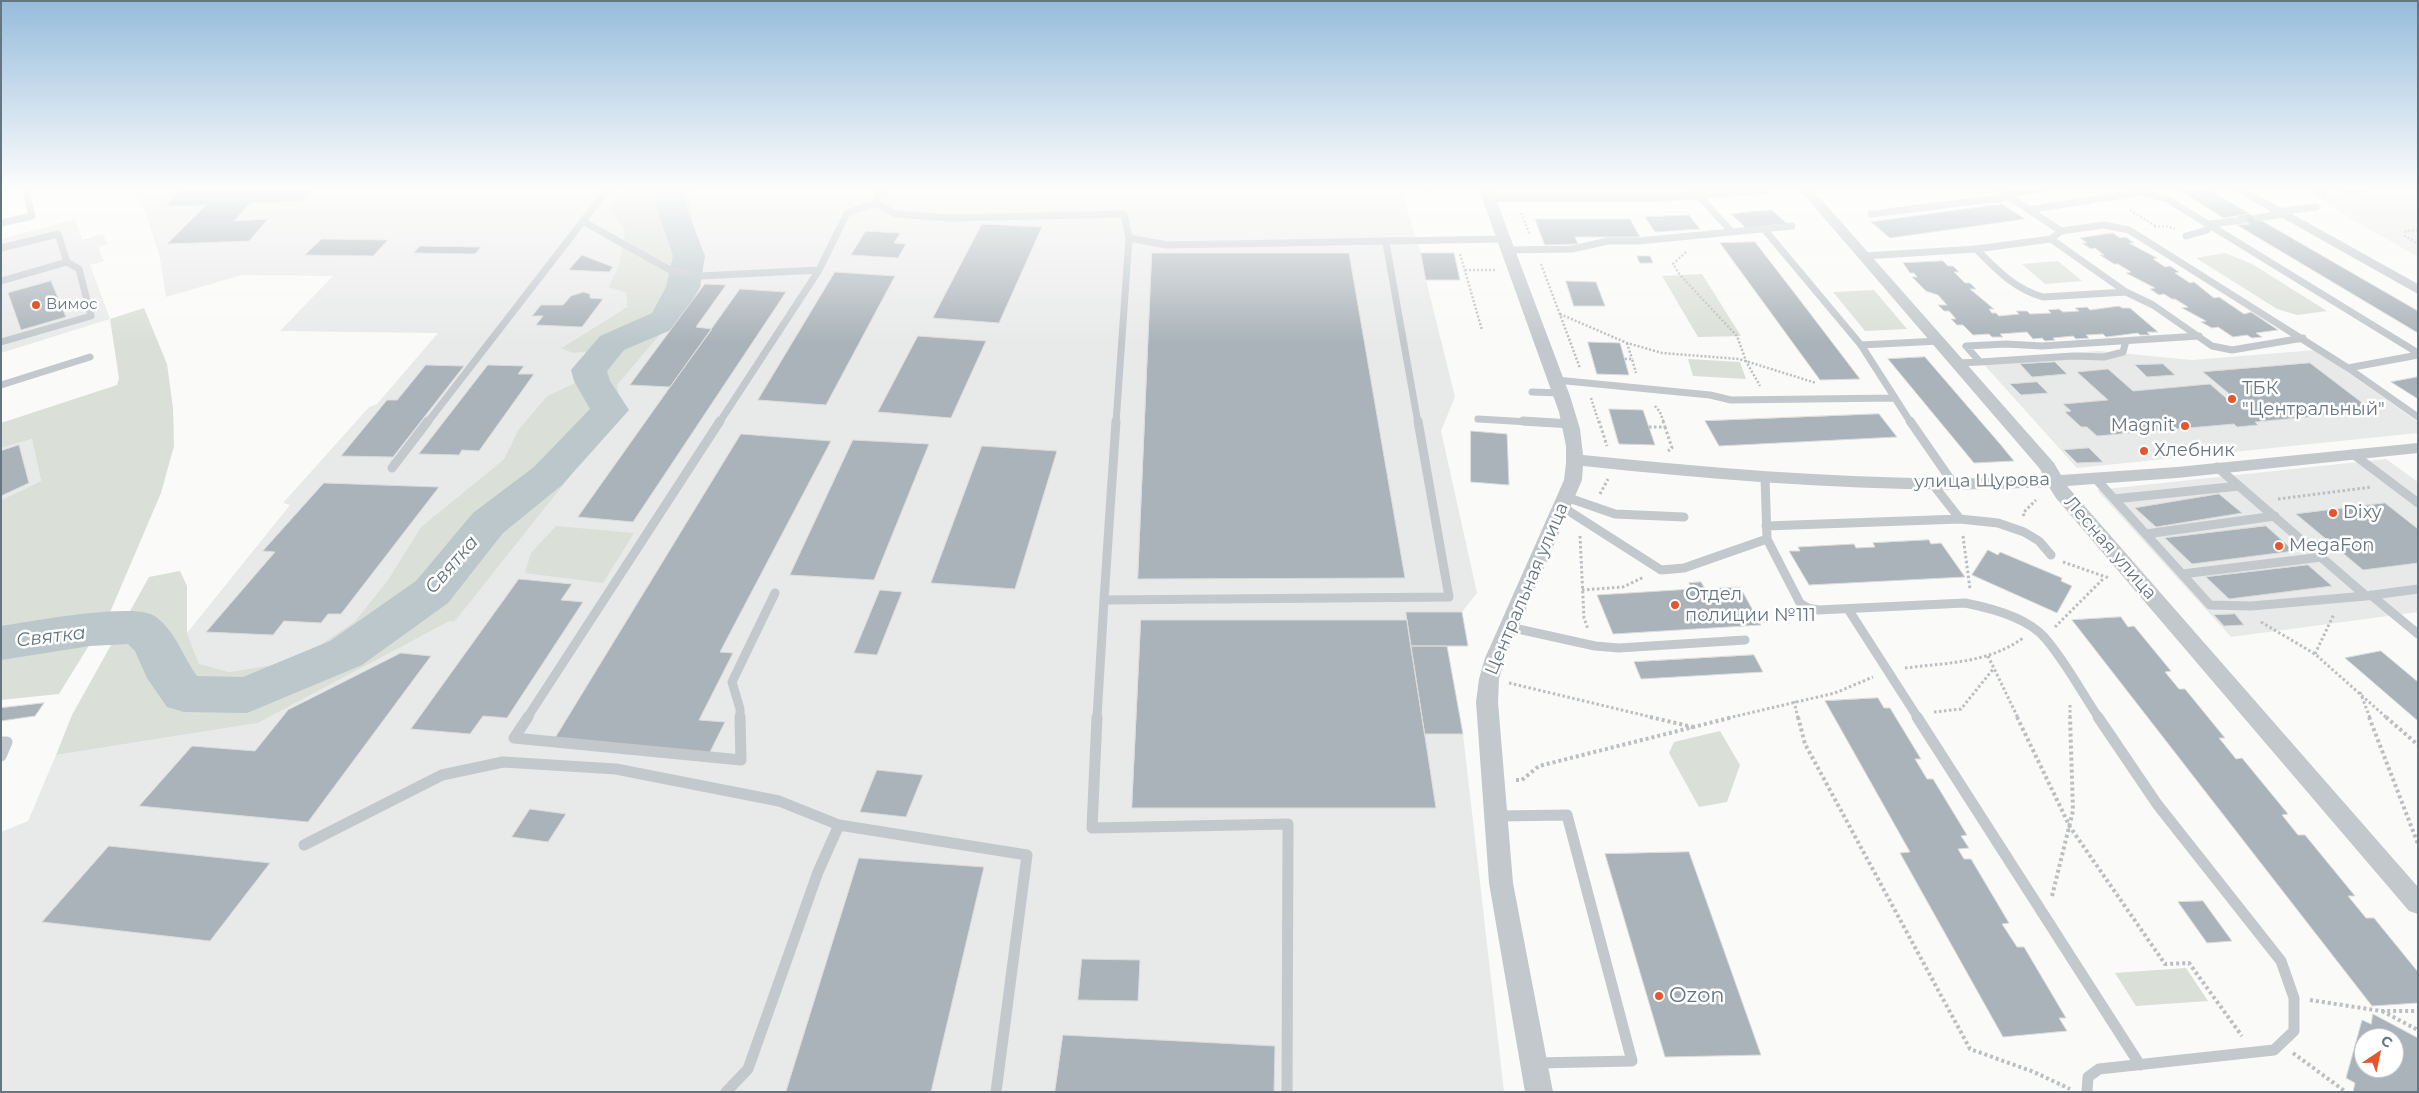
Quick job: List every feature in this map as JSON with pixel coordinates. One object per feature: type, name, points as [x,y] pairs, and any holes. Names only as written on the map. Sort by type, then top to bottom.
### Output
[{"type":"street","name":"Центральная улица","points":[[1505,241],[1558,387],[1570,424],[1577,460],[1573,480],[1508,627],[1489,679],[1487,702],[1501,883],[1539,1092]]},
{"type":"street","name":"Лесная улица","points":[[1851,241],[2048,467],[2062,494],[2418,904]]},
{"type":"street","points":[[2331,241],[2416,287]]},
{"type":"street","name":"улица Щурова","points":[[1577,460],[1765,477],[1953,483],[2096,479],[2418,448]]},
{"type":"lane","points":[[1,248],[29,241]]},
{"type":"lane","points":[[1,342],[91,316],[79,269],[68,262],[61,241]]},
{"type":"lane","points":[[392,468],[569,241]]},
{"type":"lane","points":[[618,241],[672,271],[701,276],[819,270]]},
{"type":"lane","points":[[775,593],[732,682],[740,709],[741,760],[514,738],[819,270],[833,241]]},
{"type":"lane","points":[[1129,241],[1099,664],[1092,828],[1288,824],[1287,1092]]},
{"type":"lane","points":[[1145,241],[1167,245],[1386,243],[1401,241]]},
{"type":"lane","points":[[1476,241],[1535,249],[1572,249],[1608,241]]},
{"type":"lane","points":[[1774,241],[1861,345],[1892,391],[1894,398],[1953,483]]},
{"type":"lane","points":[[1864,256],[1976,249],[2036,241]]},
{"type":"lane","points":[[2054,241],[2126,292],[2153,305],[2212,346],[2232,350],[2303,338]]},
{"type":"lane","points":[[2146,241],[2232,296],[2263,312],[2418,417]]},
{"type":"lane","points":[[2237,241],[2418,354]]},
{"type":"lane","points":[[1104,600],[1450,597],[1386,243]]},
{"type":"lane","points":[[1976,249],[2020,290],[2030,295],[2043,297],[2126,292]]},
{"type":"lane","points":[[1,281],[68,262]]},
{"type":"lane","points":[[1980,362],[1966,346],[2006,344],[2042,346],[2199,336]]},
{"type":"lane","points":[[1861,345],[1939,341]]},
{"type":"lane","points":[[1958,363],[2072,356],[2113,356],[2123,352],[2126,341]]},
{"type":"lane","points":[[2348,368],[2418,354]]},
{"type":"lane","points":[[1,385],[90,357]]},
{"type":"lane","points":[[1532,392],[1586,383],[1710,395],[1731,400],[1894,398]]},
{"type":"lane","points":[[1478,419],[1570,424]]},
{"type":"lane","points":[[2353,454],[2418,503]]},
{"type":"lane","points":[[2217,467],[2322,557],[2418,634]]},
{"type":"lane","points":[[1765,477],[1767,539],[1800,603],[1808,608],[1818,610],[1972,604],[1988,607],[2016,618],[2044,637],[2157,804],[2281,961],[2294,998],[2294,1031],[2274,1050],[2099,1069],[2088,1076],[2086,1092]]},
{"type":"lane","points":[[2096,479],[2210,605],[2231,607],[2418,589]]},
{"type":"lane","points":[[1931,482],[1960,519]]},
{"type":"lane","points":[[2114,499],[2239,486]]},
{"type":"lane","points":[[1563,502],[1615,514],[1684,517]]},
{"type":"lane","points":[[1563,502],[1661,570],[1684,568],[1767,539]]},
{"type":"lane","points":[[2146,534],[2275,516]]},
{"type":"lane","points":[[1766,526],[1960,519],[1998,523],[2024,532],[2039,541],[2051,555]]},
{"type":"lane","points":[[2182,574],[2322,557]]},
{"type":"lane","points":[[1848,609],[2140,1065]]},
{"type":"lane","points":[[1508,627],[1595,646],[1619,648],[1745,640]]},
{"type":"lane","points":[[1,742],[7,742],[1,756]]},
{"type":"lane","points":[[304,845],[442,775],[503,762],[616,769],[779,801],[838,825],[1027,855],[996,1092]]},
{"type":"lane","points":[[1496,816],[1567,814],[1632,1061],[1533,1063]]},
{"type":"lane","points":[[726,1092],[748,1069],[818,872],[838,825]]},
{"type":"path","points":[[1457,241],[1482,330]]},
{"type":"path","points":[[1532,241],[1586,383],[1610,454]]},
{"type":"path","points":[[1673,264],[1680,275],[1737,336],[1746,361],[1768,400]]},
{"type":"path","points":[[1465,270],[1498,270]]},
{"type":"path","points":[[1560,314],[1627,342],[1662,353],[1746,361],[1820,384]]},
{"type":"path","points":[[1627,342],[1632,359]]},
{"type":"path","points":[[1665,427],[1672,448],[1665,454]]},
{"type":"path","points":[[2024,532],[2023,513],[2055,480]]},
{"type":"path","points":[[2258,501],[2394,485]]},
{"type":"path","points":[[1960,519],[1972,604]]},
{"type":"path","points":[[2051,555],[2074,567],[2104,578],[2134,577]]},
{"type":"path","points":[[1582,590],[1623,587],[1661,570]]},
{"type":"path","points":[[2044,637],[2104,578]]},
{"type":"path","points":[[2231,607],[2273,628],[2315,654],[2418,745]]},
{"type":"path","points":[[2315,654],[2334,615]]},
{"type":"path","points":[[1493,783],[1522,780],[1539,766],[1794,701],[1835,693],[1888,671],[1988,656],[2016,645],[2033,629]]},
{"type":"path","points":[[1988,656],[2070,827],[2165,964],[2189,963],[2253,1052]]},
{"type":"path","points":[[1916,715],[1961,709],[1994,668]]},
{"type":"path","points":[[2046,919],[2074,811],[2069,674]]},
{"type":"path","points":[[1489,679],[1693,727]]},
{"type":"path","points":[[2360,692],[2418,844]]},
{"type":"path","points":[[1794,701],[1805,744],[1970,1049],[2034,1072],[2075,1092]]},
{"type":"path","points":[[2294,998],[2381,1011],[2418,1011]]},
{"type":"path","points":[[2381,1011],[2418,1030]]},
{"type":"path","points":[[2281,1044],[2346,1092]]},
{"type":"shaded area","points":[[1,241],[106,241],[107,244],[98,247],[104,261],[90,265],[110,319],[1,353]]},
{"type":"shaded area","points":[[155,241],[623,241],[619,265],[608,287],[626,293],[627,307],[562,347],[573,353],[588,352],[579,381],[547,396],[518,430],[504,459],[421,527],[387,581],[355,621],[320,645],[272,665],[229,672],[199,665],[187,633],[290,505],[283,503],[369,407],[377,404],[438,333],[280,331],[333,276],[242,275],[166,297],[160,258]]},
{"type":"shaded area","points":[[623,241],[696,241],[701,276],[698,281],[702,286],[617,385],[621,412],[454,622],[450,621],[258,723],[56,755],[72,715],[149,577],[180,571],[187,586],[187,633],[199,664],[229,672],[272,665],[320,645],[355,621],[387,581],[421,527],[504,459],[518,430],[547,396],[579,381],[588,352],[573,353],[561,348],[627,307],[626,293],[608,287],[619,265]]},
{"type":"shaded area","points":[[696,241],[1417,241],[1421,253],[1454,253],[1460,280],[1426,280],[1455,397],[1441,431],[1477,593],[1462,612],[1468,646],[1447,646],[1463,734],[1504,1092],[1,1092],[1,832],[28,821],[56,755],[258,723],[450,621],[454,622],[617,385],[702,286],[698,281],[701,276]]},
{"type":"shaded area","points":[[2390,241],[2418,241],[2418,257]]},
{"type":"shaded area","points":[[2225,253],[2252,264],[2327,311],[2297,315],[2277,309],[2196,258]]},
{"type":"shaded area","points":[[2058,261],[2082,281],[2045,284],[2022,264]]},
{"type":"shaded area","points":[[1702,274],[1741,336],[1698,337],[1662,276]]},
{"type":"shaded area","points":[[1874,290],[1907,329],[1865,331],[1833,292]]},
{"type":"shaded area","points":[[144,308],[167,364],[173,408],[174,446],[161,493],[111,610],[59,694],[1,700],[1,500],[41,481],[32,439],[1,448],[1,423],[117,385],[119,378],[110,319]]},
{"type":"shaded area","points":[[2316,350],[2418,422],[2418,433],[2077,468],[1979,359],[2099,351],[2192,360]]},
{"type":"shaded area","points":[[1688,359],[1740,362],[1746,379],[1693,376]]},
{"type":"shaded area","points":[[32,439],[41,481],[1,500],[1,448]]},
{"type":"shaded area","points":[[2386,459],[2418,482],[2418,612],[2231,637],[2097,490]]},
{"type":"shaded area","points":[[556,526],[634,533],[603,583],[525,573],[531,553]]},
{"type":"shaded area","points":[[1720,731],[1740,765],[1727,802],[1699,807],[1669,753],[1674,742]]},
{"type":"shaded area","points":[[2186,968],[2208,1001],[2136,1006],[2115,973]]},
{"type":"building","points":[[170,241],[249,241],[167,244]]},
{"type":"building","points":[[320,241],[387,241],[373,256],[305,255]]},
{"type":"building","points":[[860,241],[895,241],[894,243],[906,244],[898,258],[851,255]]},
{"type":"building","points":[[973,241],[1036,241],[999,323],[933,318]]},
{"type":"building","points":[[1543,241],[1577,241],[1578,244],[1545,245]]},
{"type":"building","points":[[2084,241],[2131,241],[2134,243],[2129,243],[2157,258],[2153,259],[2165,267],[2170,266],[2179,272],[2175,273],[2190,283],[2194,282],[2214,298],[2219,297],[2244,314],[2251,312],[2278,330],[2256,333],[2262,337],[2252,338],[2247,335],[2233,337],[2218,327],[2212,328],[2201,322],[2206,321],[2182,308],[2188,307],[2164,294],[2159,295],[2150,289],[2155,288],[2126,273],[2131,272],[2100,255],[2104,255],[2095,248],[2091,249],[2082,243],[2087,243]]},
{"type":"building","points":[[2264,241],[2297,241],[2418,311],[2418,333]]},
{"type":"building","points":[[1755,242],[1860,379],[1820,380],[1720,243]]},
{"type":"building","points":[[420,246],[481,247],[475,254],[414,253]]},
{"type":"building","points":[[1152,253],[1349,253],[1405,578],[1138,579]]},
{"type":"building","points":[[1421,253],[1454,253],[1460,280],[1426,280]]},
{"type":"building","points":[[582,255],[613,267],[609,272],[569,270]]},
{"type":"building","points":[[1637,256],[1650,256],[1653,263],[1640,263]]},
{"type":"building","points":[[1943,261],[1948,266],[1953,266],[1959,272],[1954,272],[1965,283],[1970,283],[1976,289],[1970,289],[1994,309],[1989,309],[1992,313],[1996,313],[1999,316],[2019,314],[2016,311],[2027,311],[2030,314],[2051,313],[2048,310],[2059,309],[2063,312],[2079,311],[2075,308],[2087,307],[2090,310],[2119,306],[2130,308],[2158,332],[2147,332],[2150,335],[2140,335],[2138,333],[2106,337],[2103,334],[2086,335],[2089,338],[2076,339],[2073,336],[2053,338],[2055,340],[2045,341],[2042,338],[2033,339],[2027,332],[2000,334],[2003,337],[1992,337],[1989,334],[1973,335],[1963,325],[1957,325],[1951,319],[1956,319],[1949,311],[1944,311],[1938,305],[1947,305],[1938,295],[1926,291],[1912,277],[1917,277],[1914,273],[1910,273],[1903,263]]},
{"type":"building","points":[[835,272],[895,276],[826,405],[758,400]]},
{"type":"building","name":"Вимос","points":[[51,281],[66,317],[21,330],[8,293]]},
{"type":"building","points":[[1566,281],[1596,282],[1605,306],[1574,306]]},
{"type":"building","points":[[705,284],[726,285],[696,327],[712,329],[670,387],[630,385]]},
{"type":"building","points":[[740,289],[786,292],[633,522],[578,517]]},
{"type":"building","points":[[584,292],[590,294],[590,298],[603,299],[582,327],[536,325],[543,316],[532,316],[541,305],[563,305],[571,296]]},
{"type":"building","points":[[918,336],[986,341],[951,418],[878,412]]},
{"type":"building","points":[[1588,342],[1620,343],[1629,375],[1597,374]]},
{"type":"building","points":[[1925,357],[2014,461],[1974,463],[1888,359]]},
{"type":"building","points":[[2055,362],[2067,374],[2032,377],[2020,364]]},
{"type":"building","name":"ТБК \"Центральный\"","points":[[2310,363],[2373,411],[2255,422],[2258,425],[2237,427],[2234,424],[2097,436],[2087,427],[2081,427],[2065,412],[2071,411],[2063,404],[2108,400],[2077,372],[2108,369],[2133,391],[2210,384],[2226,398],[2233,397],[2203,372]]},
{"type":"building","points":[[2163,364],[2175,375],[2147,377],[2135,365]]},
{"type":"building","points":[[426,365],[464,366],[393,457],[341,456],[387,400],[397,400]]},
{"type":"building","points":[[488,365],[524,366],[518,374],[534,374],[479,451],[462,450],[459,455],[419,454]]},
{"type":"building","points":[[2418,377],[2418,399],[2391,382]]},
{"type":"building","points":[[2037,382],[2048,393],[2021,395],[2010,384]]},
{"type":"building","points":[[1609,409],[1643,410],[1655,445],[1619,444]]},
{"type":"building","points":[[1879,414],[1897,437],[1719,446],[1705,421]]},
{"type":"building","points":[[1471,431],[1507,434],[1509,485],[1471,482]]},
{"type":"building","points":[[741,434],[831,441],[720,652],[733,653],[699,720],[725,722],[709,754],[554,740]]},
{"type":"building","points":[[853,440],[929,444],[874,580],[790,575]]},
{"type":"building","points":[[19,445],[29,483],[1,496],[1,451]]},
{"type":"building","points":[[982,446],[1057,451],[1015,589],[931,583]]},
{"type":"building","points":[[2089,448],[2103,462],[2077,463],[2064,450]]},
{"type":"building","points":[[324,483],[439,487],[341,614],[328,614],[321,623],[284,621],[273,635],[206,632],[275,552],[263,551]]},
{"type":"building","points":[[2219,494],[2242,513],[2156,527],[2135,508]]},
{"type":"building","points":[[2385,503],[2418,529],[2418,563],[2363,570],[2296,514]]},
{"type":"building","points":[[2266,526],[2294,551],[2192,564],[2165,538]]},
{"type":"building","points":[[1929,540],[1931,544],[1941,543],[1965,577],[1809,585],[1789,551],[1800,551],[1798,547],[1854,544],[1856,548],[1875,547],[1873,543]]},
{"type":"building","points":[[1988,550],[1998,555],[2000,552],[2062,578],[2061,581],[2072,586],[2057,613],[1972,575]]},
{"type":"building","points":[[2308,565],[2332,586],[2229,599],[2206,577]]},
{"type":"building","points":[[519,579],[572,584],[561,600],[583,602],[507,718],[483,716],[470,734],[411,729]]},
{"type":"building","name":"Отдел полиции №111","points":[[1701,582],[1705,589],[1740,587],[1761,625],[1613,634],[1597,595],[1692,589],[1689,583]]},
{"type":"building","points":[[880,590],[902,592],[877,655],[854,653]]},
{"type":"building","points":[[1406,612],[1462,612],[1468,646],[1411,646]]},
{"type":"building","points":[[2235,614],[2244,625],[2224,626],[2214,615]]},
{"type":"building","points":[[2121,617],[2128,627],[2134,626],[2171,671],[2165,672],[2179,689],[2185,689],[2225,738],[2219,738],[2236,759],[2242,758],[2288,814],[2282,815],[2298,835],[2305,835],[2355,896],[2348,896],[2366,918],[2374,918],[2418,972],[2418,1003],[2372,1006],[2072,620]]},
{"type":"building","points":[[1141,620],[1407,620],[1436,808],[1132,808]]},
{"type":"building","points":[[1411,646],[1447,646],[1463,734],[1425,734]]},
{"type":"building","points":[[2381,651],[2418,682],[2418,721],[2345,658]]},
{"type":"building","points":[[401,653],[431,656],[308,822],[139,806],[192,746],[255,751],[288,710]]},
{"type":"building","points":[[1754,655],[1763,672],[1641,679],[1634,662]]},
{"type":"building","points":[[1878,698],[1884,708],[1890,708],[1921,759],[1915,759],[1927,779],[1933,779],[1967,835],[1961,836],[1969,848],[1958,849],[1964,859],[1971,859],[2009,923],[2002,924],[2017,947],[2024,947],[2066,1018],[2059,1018],[2067,1031],[2003,1037],[1900,853],[1910,852],[1825,701]]},
{"type":"building","points":[[44,703],[35,716],[1,721],[1,708]]},
{"type":"building","points":[[877,770],[923,775],[906,817],[860,812]]},
{"type":"building","points":[[530,809],[566,814],[548,842],[512,837]]},
{"type":"building","points":[[109,846],[270,863],[210,941],[42,922]]},
{"type":"building","points":[[1689,852],[1761,1055],[1665,1057],[1605,854]]},
{"type":"building","points":[[859,858],[984,867],[931,1092],[786,1092]]},
{"type":"building","points":[[2203,901],[2232,941],[2207,943],[2178,902]]},
{"type":"building","points":[[1082,959],[1140,960],[1138,1001],[1078,1000]]},
{"type":"building","points":[[2373,1014],[2399,1028],[2360,1028],[2362,1020],[2371,1024]]},
{"type":"building","points":[[2404,1031],[2418,1038],[2418,1092],[2353,1092],[2355,1083],[2346,1078],[2354,1049],[2354,1078],[2404,1078]]},
{"type":"building","points":[[1063,1035],[1275,1046],[1274,1092],[1055,1092]]},
{"type":"waterway","name":"Святка","points":[[1,643],[90,630],[139,627],[155,643],[164,666],[184,694],[247,695],[346,653],[432,592],[488,523],[548,476],[610,410],[592,381],[589,370],[612,343],[666,320],[683,287],[689,256],[684,241]]},
{"type":"place","name":"Вимос","points":[[36,305]]},
{"type":"place","name":"ТБК \"Центральный\"","points":[[2232,399]]},
{"type":"place","name":"Magnit","points":[[2185,426]]},
{"type":"place","name":"Хлебник","points":[[2144,451]]},
{"type":"place","name":"Dixy","points":[[2333,513]]},
{"type":"place","name":"MegaFon","points":[[2279,546]]},
{"type":"place","name":"Отдел полиции №111","points":[[1675,605]]},
{"type":"place","name":"Ozon","points":[[1659,996]]}]
